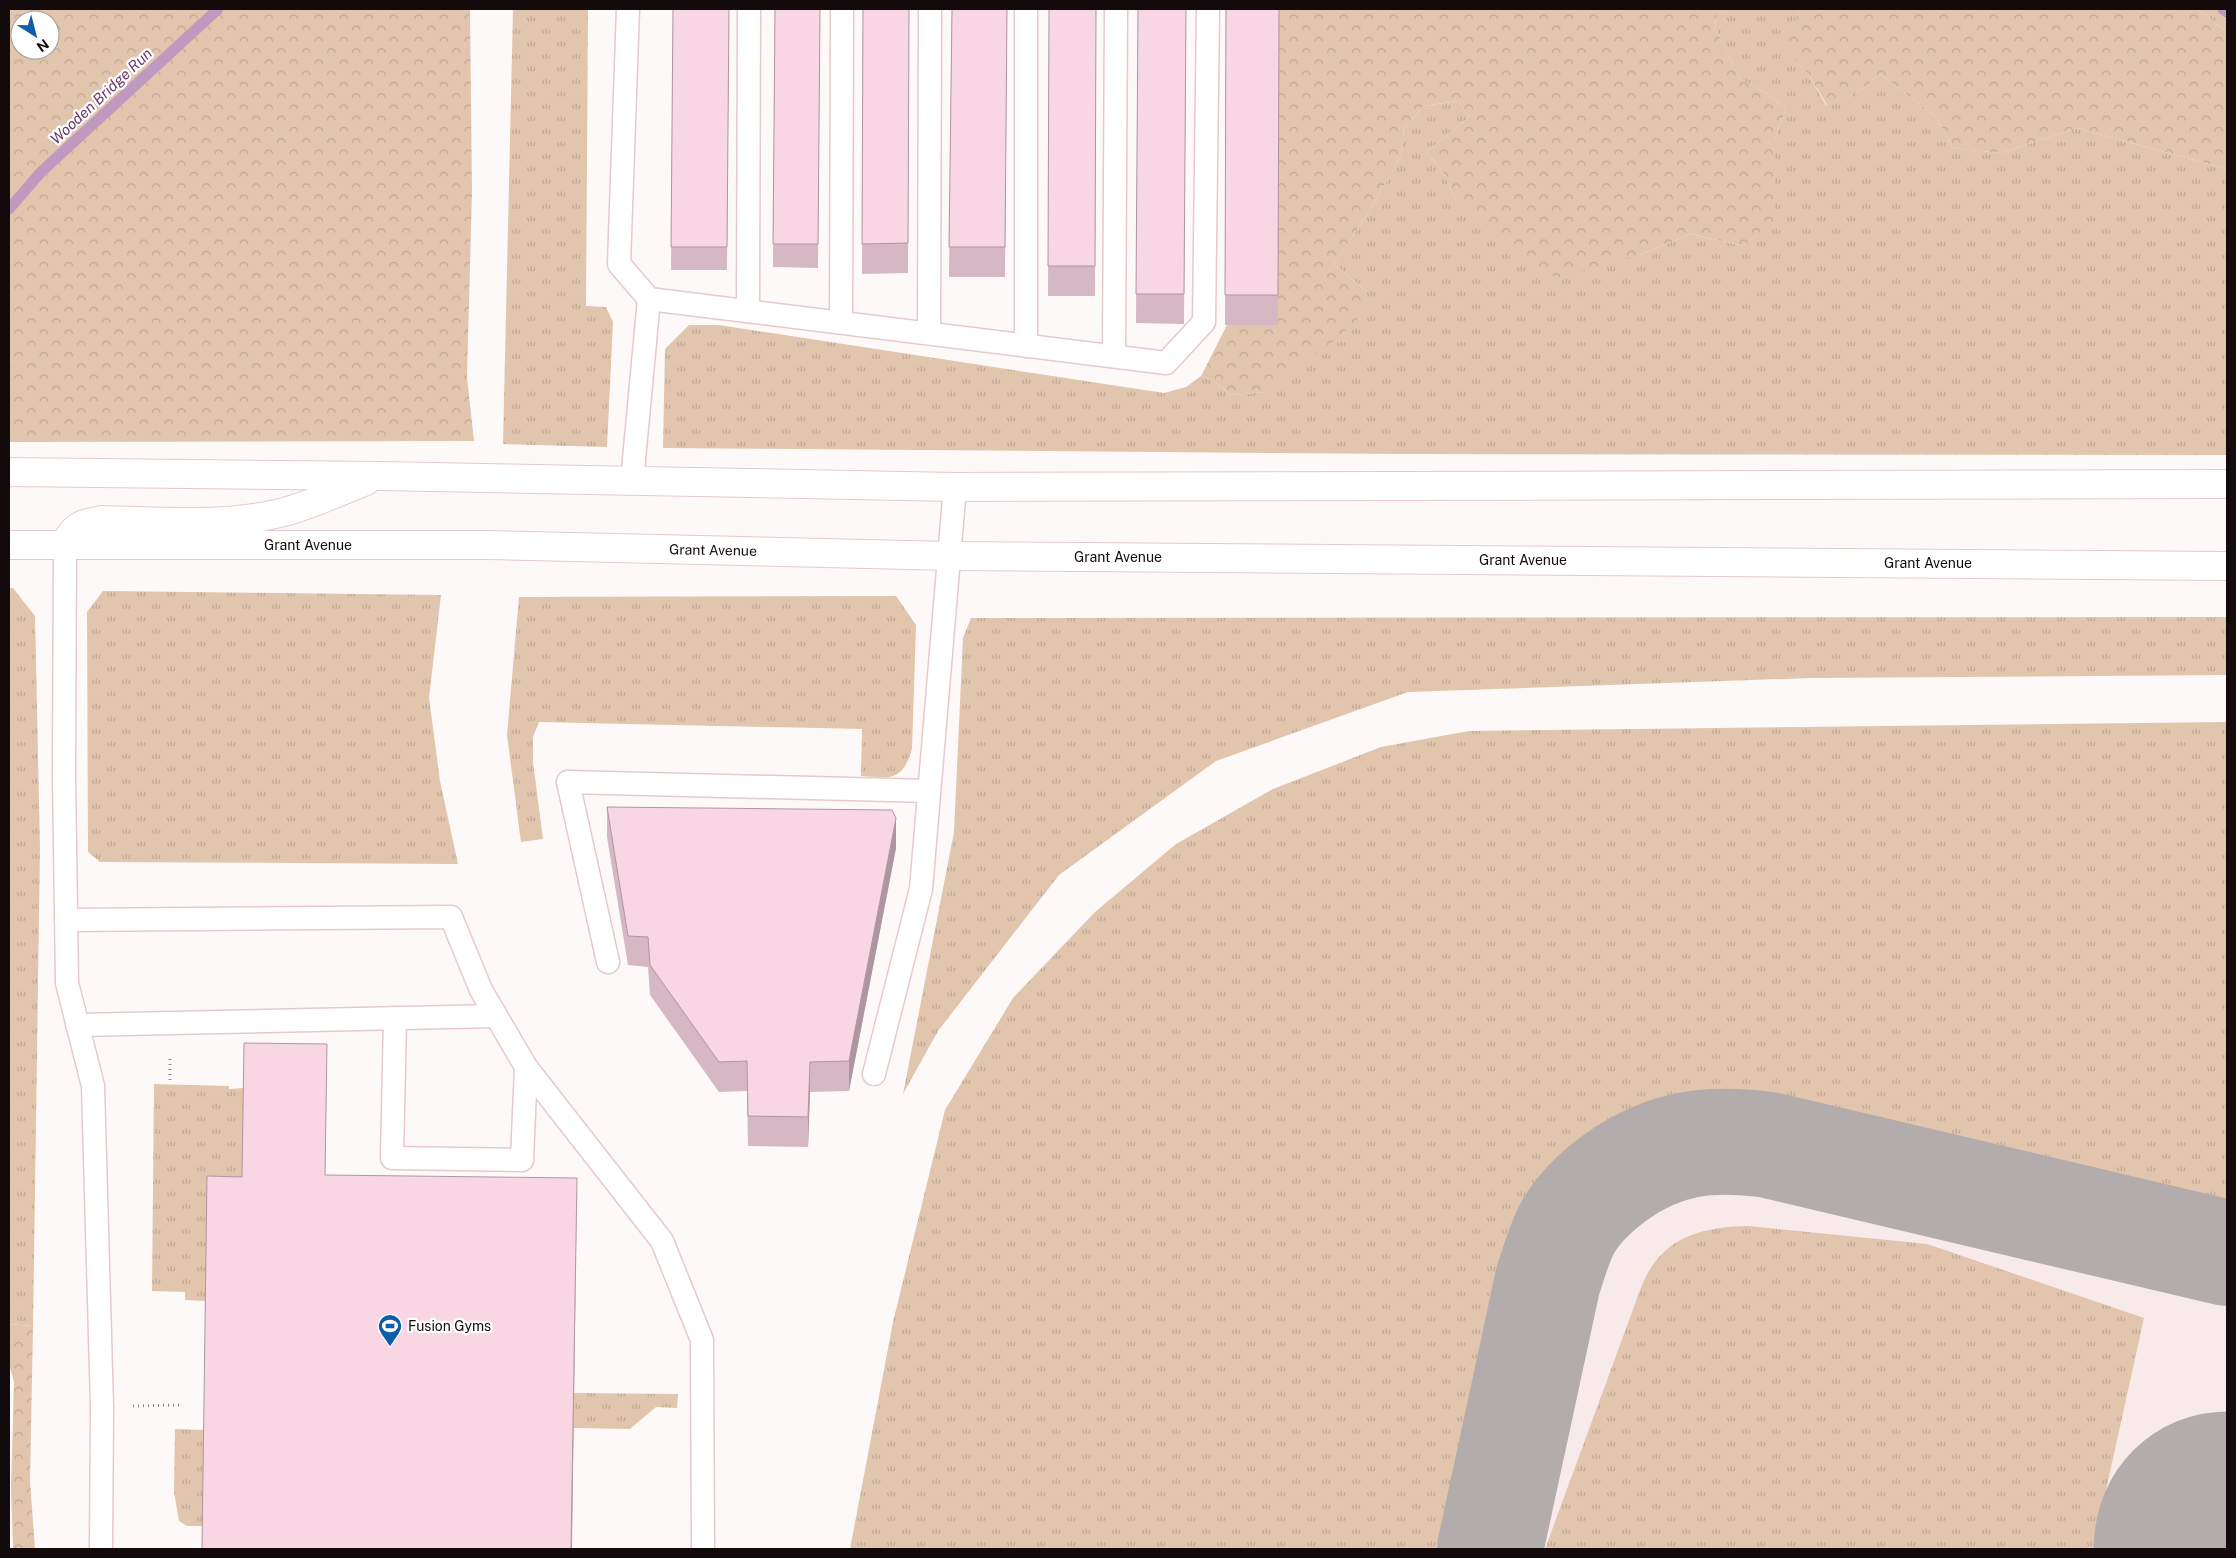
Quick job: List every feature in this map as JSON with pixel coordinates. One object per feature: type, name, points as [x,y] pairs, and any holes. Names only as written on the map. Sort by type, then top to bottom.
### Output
[{"type":"main road","points":[[9,472],[380,476],[955,487],[2227,484]]},
{"type":"main road","points":[[65,545],[71,532],[86,522],[102,520],[217,522],[254,518],[281,513],[380,476]]},
{"type":"main road","name":"Grant Avenue","points":[[9,545],[489,544],[950,556],[2227,566]]},
{"type":"lane","points":[[628,9],[619,264],[650,299],[1166,363],[1204,322],[1208,9]]},
{"type":"lane","points":[[748,311],[749,9]]},
{"type":"lane","points":[[841,322],[842,9]]},
{"type":"lane","points":[[929,333],[930,9]]},
{"type":"lane","points":[[1026,9],[1026,346]]},
{"type":"lane","points":[[1114,356],[1116,9]]},
{"type":"lane","points":[[632,481],[650,299]]},
{"type":"lane","points":[[874,1074],[921,889],[955,487]]},
{"type":"lane","points":[[65,545],[64,775],[67,983],[93,1086],[102,1407],[101,1549]]},
{"type":"lane","points":[[608,962],[568,782],[929,791]]},
{"type":"lane","points":[[66,920],[451,917],[480,990],[526,1067],[662,1241],[702,1340],[703,1549]]},
{"type":"lane","points":[[77,1024],[496,1016]]},
{"type":"lane","points":[[395,1018],[392,1158],[522,1160],[526,1067]]},
{"type":"path","points":[[102,1407],[180,1405]]},
{"type":"shaded area","points":[[2227,744],[2227,1549],[994,1549],[1084,990]]},
{"type":"green space","points":[[9,9],[470,9],[472,192],[467,377],[474,441],[9,442]]},
{"type":"green space","points":[[513,9],[588,9],[586,306],[606,307],[613,322],[607,447],[503,444]]},
{"type":"green space","points":[[1279,9],[1733,9],[1716,16],[1715,27],[1740,79],[1766,93],[1786,109],[1775,139],[1775,221],[1744,246],[1691,234],[1639,255],[1556,278],[1503,241],[1456,201],[1442,170],[1426,152],[1469,117],[1458,101],[1424,106],[1404,128],[1401,156],[1368,213],[1334,264],[1367,292],[1360,317],[1335,340],[1292,370],[1267,392],[1232,395],[1212,380],[1201,376],[1227,325]]},
{"type":"green space","points":[[1733,9],[1800,9],[1783,45],[1808,74],[1826,105],[1856,94],[1880,74],[1935,116],[1953,148],[2001,153],[2077,128],[2227,169],[2227,455],[1408,454],[663,448],[665,349],[689,325],[719,325],[1164,393],[1186,387],[1201,376],[1212,380],[1232,395],[1267,392],[1367,292],[1334,264],[1368,213],[1401,156],[1404,128],[1424,106],[1458,101],[1469,117],[1426,152],[1442,170],[1456,201],[1639,255],[1691,234],[1744,246],[1775,220],[1775,139],[1786,109],[1766,93],[1740,79],[1715,27],[1716,16]]},
{"type":"green space","points":[[1800,9],[2197,9],[2227,32],[2227,169],[2077,128],[2001,153],[1953,148],[1935,116],[1880,74],[1856,94],[1827,105],[1808,74],[1782,45]]},
{"type":"green space","points":[[2197,9],[2227,9],[2227,32]]},
{"type":"green space","points":[[9,588],[13,588],[35,616],[40,848],[33,1326],[9,1324]]},
{"type":"green space","points":[[103,591],[441,595],[429,698],[440,781],[458,864],[100,862],[88,852],[87,612]]},
{"type":"green space","points":[[896,596],[916,625],[912,749],[908,760],[899,773],[888,777],[861,776],[862,729],[539,722],[533,737],[533,762],[543,839],[521,842],[507,735],[519,597]]},
{"type":"green space","points":[[2227,617],[2227,675],[1812,678],[1408,692],[1216,761],[1059,875],[938,1031],[903,1094],[954,832],[963,638],[971,618]]},
{"type":"green space","points":[[2227,722],[2227,1205],[2053,1167],[1785,1104],[1715,1100],[1666,1110],[1610,1135],[1567,1169],[1530,1220],[1511,1276],[1451,1549],[850,1549],[893,1322],[945,1110],[1013,998],[1095,912],[1176,844],[1273,789],[1381,747],[1469,731]]},
{"type":"green space","points":[[154,1084],[229,1086],[229,1089],[244,1088],[242,1207],[206,1301],[185,1300],[185,1292],[152,1291]]},
{"type":"green space","points":[[1748,1226],[1927,1244],[2144,1318],[2093,1549],[1545,1549],[1639,1294],[1651,1268],[1664,1252],[1685,1238],[1709,1230]]},
{"type":"green space","points":[[9,1324],[33,1326],[30,1481],[35,1549],[13,1549],[11,1488],[14,1382],[9,1364]]},
{"type":"green space","points":[[574,1393],[678,1394],[677,1408],[656,1407],[630,1429],[574,1428]]},
{"type":"green space","points":[[175,1429],[204,1430],[203,1526],[187,1526],[179,1521],[174,1492]]},
{"type":"building","points":[[673,9],[729,9],[727,247],[671,247]]},
{"type":"building","points":[[775,9],[820,9],[818,244],[773,244]]},
{"type":"building","points":[[863,9],[909,9],[908,243],[862,244]]},
{"type":"building","points":[[952,9],[1007,9],[1005,247],[949,247]]},
{"type":"building","points":[[1049,9],[1096,9],[1095,266],[1048,266]]},
{"type":"building","points":[[1138,9],[1186,9],[1184,294],[1136,294]]},
{"type":"building","points":[[1226,9],[1279,9],[1278,295],[1225,295]]},
{"type":"building","points":[[607,807],[892,810],[896,818],[849,1061],[810,1062],[808,1117],[748,1116],[747,1061],[719,1062],[650,965],[648,937],[628,936]]},
{"type":"building","name":"Fusion Gyms","points":[[244,1043],[327,1044],[325,1175],[577,1178],[571,1549],[202,1549],[207,1176],[242,1177]]},
{"type":"waterway","name":"Wooden Bridge Run","points":[[9,209],[41,172],[218,9]]},
{"type":"waterway","name":"Wooden Bridge Run","points":[[2223,9],[2227,12]]},
{"type":"taxiway","points":[[1490,1549],[1548,1280],[1562,1240],[1578,1212],[1596,1193],[1634,1165],[1652,1156],[1670,1149],[1708,1142],[1769,1145],[2227,1253]]},
{"type":"runway","points":[[2226,1549],[2227,1544]]},
{"type":"place","name":"Fusion Gyms","points":[[390,1347]]}]
